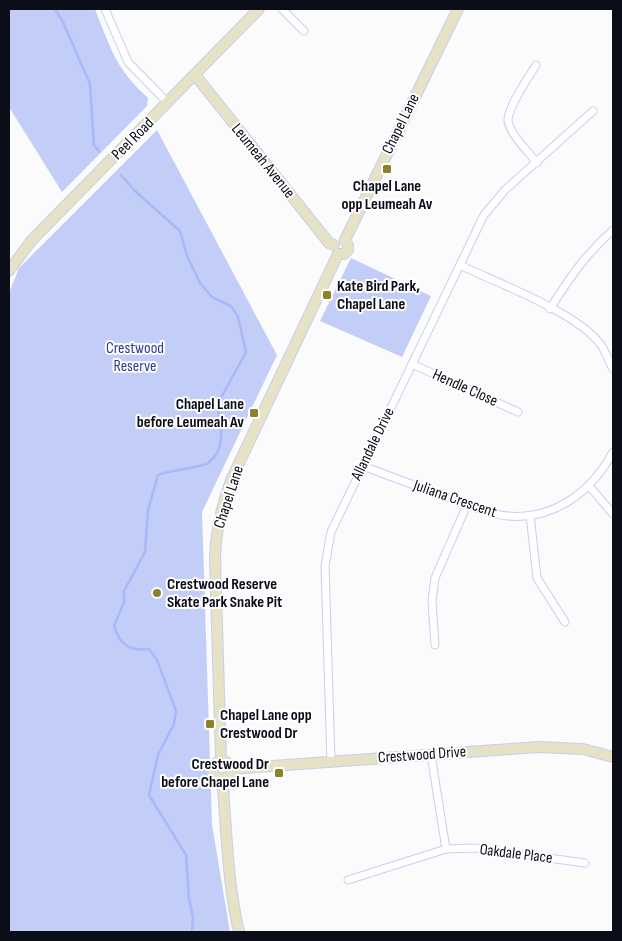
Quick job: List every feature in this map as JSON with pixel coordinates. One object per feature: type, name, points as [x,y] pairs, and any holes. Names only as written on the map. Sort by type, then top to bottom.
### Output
[{"type":"main road","name":"Peel Road","points":[[9,271],[31,241],[259,9]]},
{"type":"main road","name":"Chapel Lane","points":[[220,761],[215,557],[221,509],[232,478],[336,250],[339,239],[345,240],[458,9]]},
{"type":"main road","name":"Leumeah Avenue","points":[[195,75],[336,250]]},
{"type":"main road","name":"Crestwood Drive","points":[[230,769],[551,746],[583,749],[613,757]]},
{"type":"main road","points":[[220,761],[228,763],[230,769],[228,776],[222,778],[215,776],[213,770],[220,761]]},
{"type":"main road","points":[[222,778],[228,865],[238,932]]},
{"type":"street","points":[[105,9],[128,62],[168,103]]},
{"type":"street","points":[[282,9],[304,31]]},
{"type":"street","points":[[536,65],[509,111],[508,120],[513,131],[537,163]]},
{"type":"street","name":"Allandale Drive","points":[[331,762],[325,566],[331,532],[484,215],[506,190],[593,111]]},
{"type":"street","points":[[550,308],[574,270],[590,250],[613,230]]},
{"type":"street","points":[[460,265],[550,308],[584,329],[601,345],[613,369]]},
{"type":"street","name":"Hendle Close","points":[[412,364],[518,412]]},
{"type":"street","name":"Juliana Crescent","points":[[363,466],[468,505],[508,516],[530,515],[560,507],[590,487],[613,452]]},
{"type":"street","points":[[590,487],[613,514]]},
{"type":"street","points":[[435,645],[432,601],[435,578],[468,505]]},
{"type":"street","points":[[530,515],[537,578],[565,622]]},
{"type":"street","points":[[431,755],[446,850]]},
{"type":"street","name":"Oakdale Place","points":[[348,880],[446,850],[475,848],[585,863]]},
{"type":"green space","points":[[9,9],[95,9],[115,57],[128,77],[148,98],[147,106],[62,192],[9,107]]},
{"type":"green space","name":"Crestwood Reserve","points":[[157,130],[277,355],[202,512],[212,825],[230,932],[9,932],[9,293],[19,268]]},
{"type":"green space","points":[[351,258],[431,296],[402,357],[320,321]]},
{"type":"waterway","points":[[55,9],[63,22],[90,84],[94,145],[99,151]]},
{"type":"waterway","points":[[121,175],[135,191],[180,231],[187,256],[200,283],[212,297],[231,306],[238,317],[246,352],[217,405],[221,436],[218,451],[214,457],[204,465],[158,475],[148,510],[145,552],[124,591],[124,602],[114,626],[119,638],[126,645],[136,649],[149,649],[157,660],[176,711],[174,724],[158,755],[149,795],[186,855],[189,899],[193,917],[192,932]]},
{"type":"place","name":"Chapel Lane opp Leumeah Av","points":[[387,169]]},
{"type":"place","name":"Kate Bird Park, Chapel Lane","points":[[327,295]]},
{"type":"place","name":"Chapel Lane before Leumeah Av","points":[[254,413]]},
{"type":"place","name":"Crestwood Reserve Skate Park Snake Pit","points":[[157,593]]},
{"type":"place","name":"Chapel Lane opp Crestwood Dr","points":[[210,724]]},
{"type":"place","name":"Crestwood Dr before Chapel Lane","points":[[279,773]]}]
